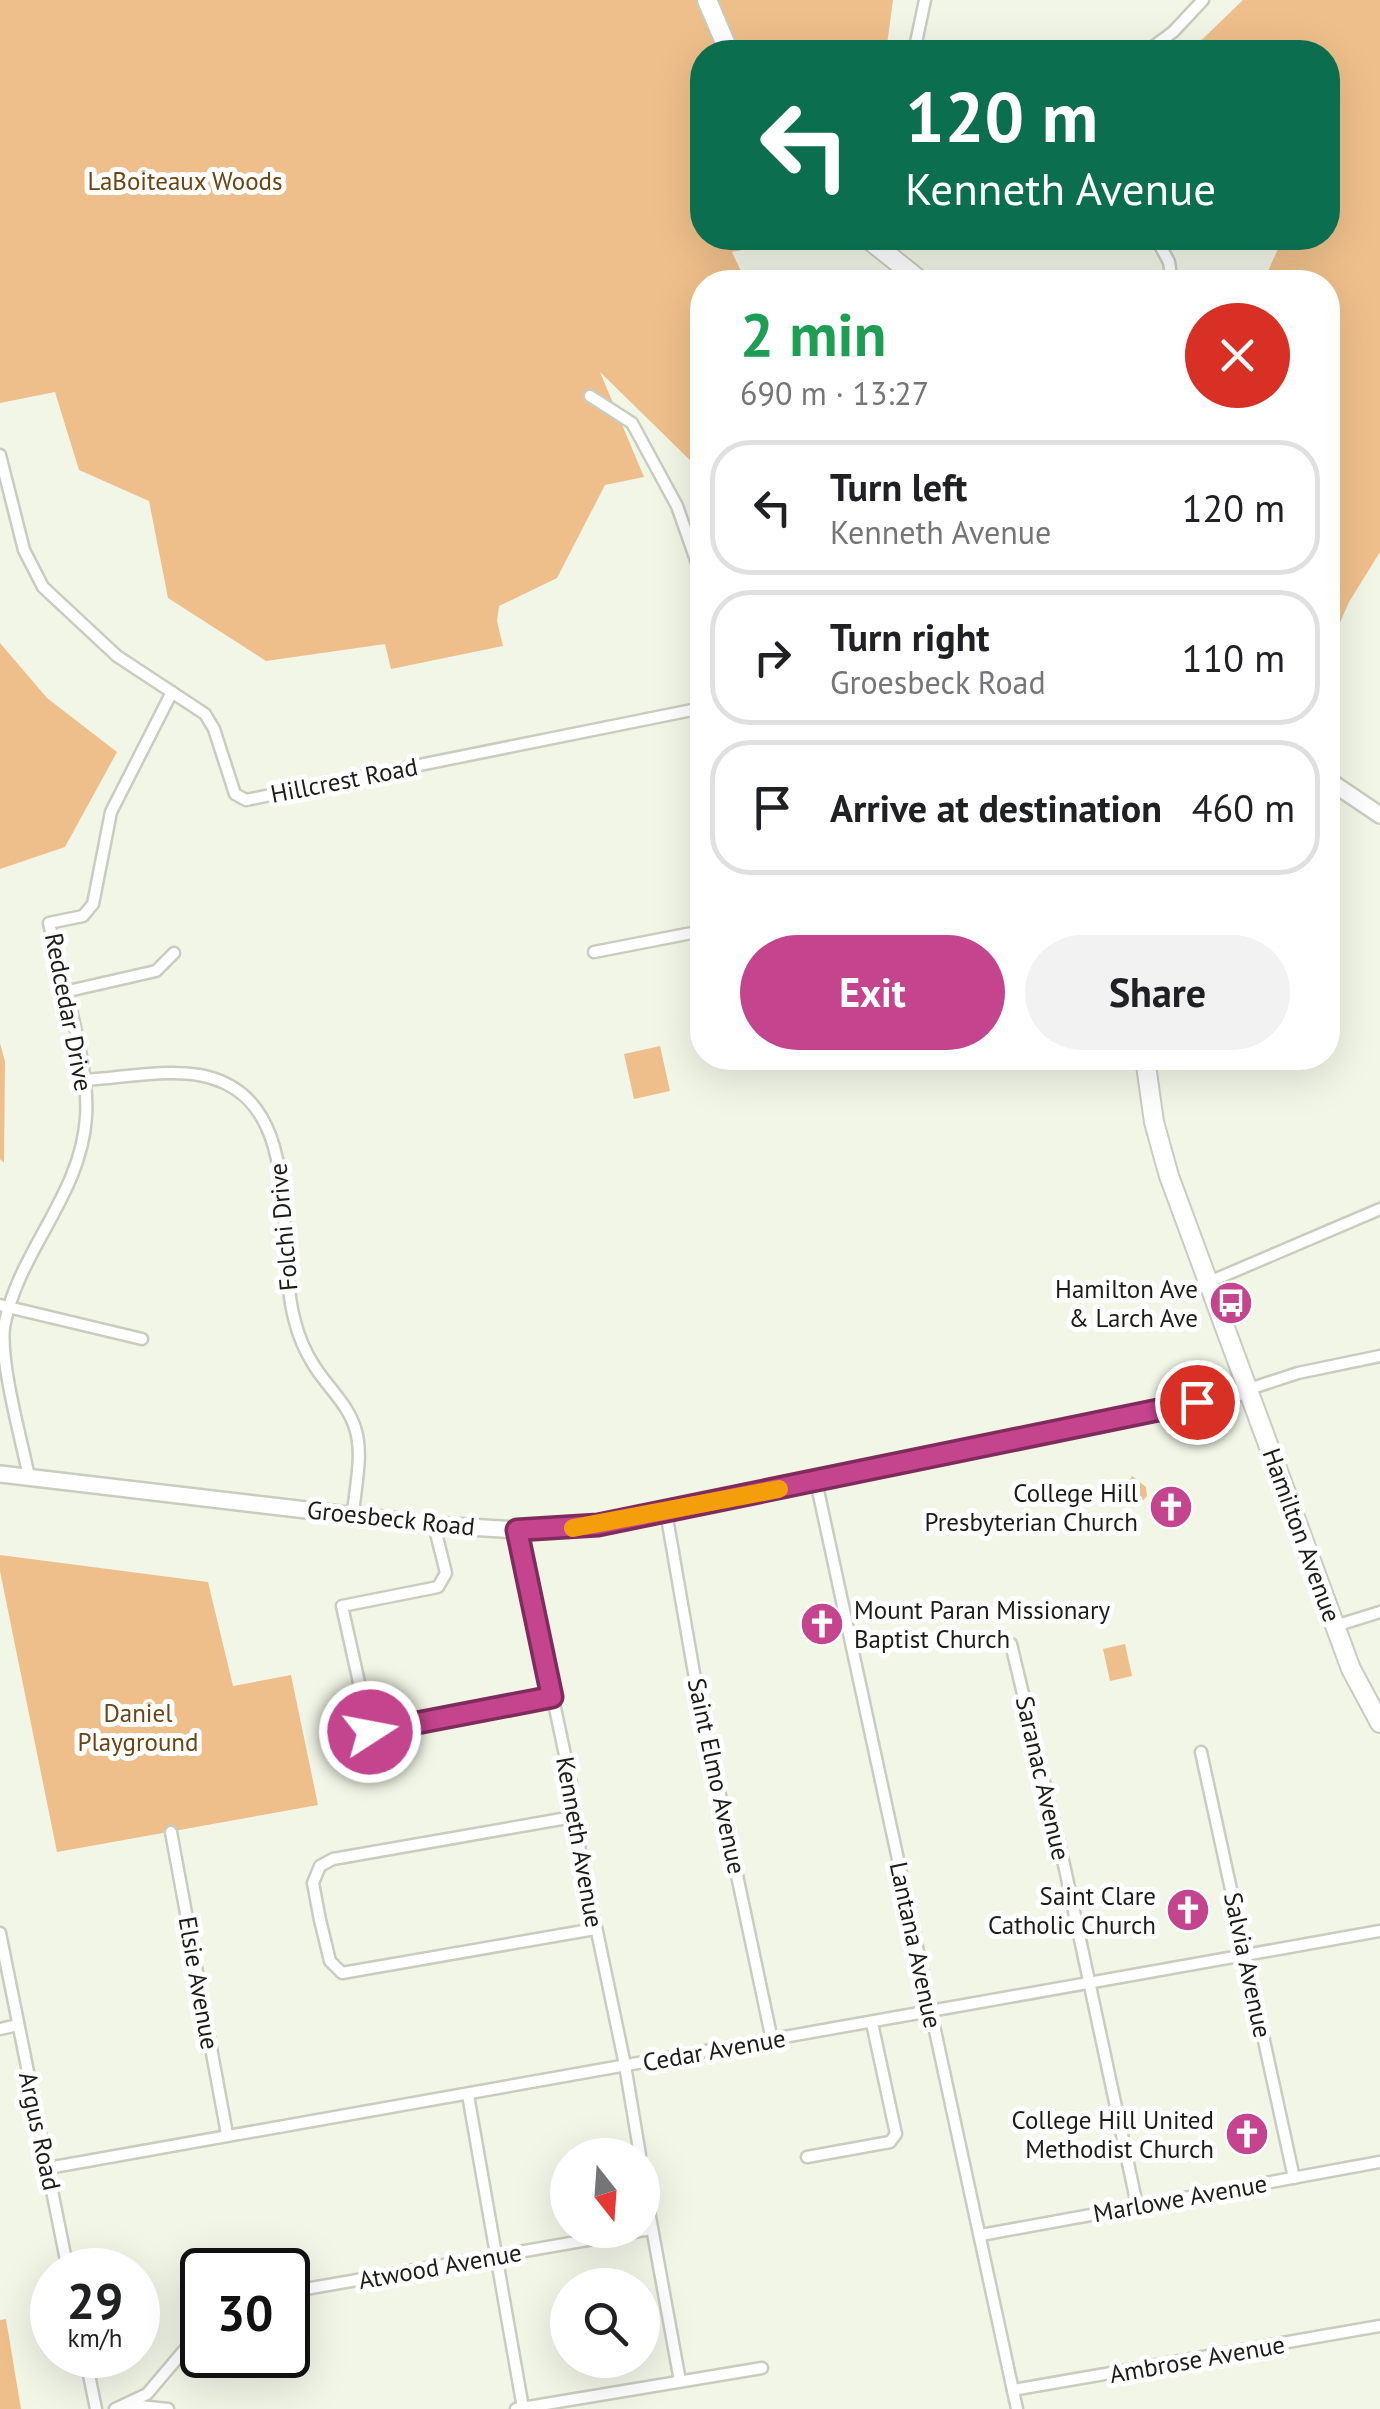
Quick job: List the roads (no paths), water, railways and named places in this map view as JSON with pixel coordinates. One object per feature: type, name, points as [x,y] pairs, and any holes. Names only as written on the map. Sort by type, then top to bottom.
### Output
[{"type":"main road","points":[[707,0],[725,40]]},
{"type":"main road","points":[[882,250],[907,270]]},
{"type":"main road","name":"Hamilton Avenue","points":[[1148,1070],[1160,1150],[1356,1680],[1380,1724]]},
{"type":"street","points":[[917,40],[925,0]]},
{"type":"street","points":[[1162,40],[1203,0]]},
{"type":"street","points":[[590,396],[632,424],[677,506],[690,543]]},
{"type":"street","name":"Hillcrest Road","points":[[0,455],[24,550],[43,587],[118,656],[205,714],[214,729],[234,794],[246,800],[690,710]]},
{"type":"street","name":"Redcedar Drive","points":[[30,1476],[2,1343],[5,1307],[72,1180],[86,1118],[85,1080],[48,923],[83,916],[93,904],[111,812],[172,692]]},
{"type":"street","points":[[1340,788],[1380,815]]},
{"type":"street","points":[[594,952],[690,933]]},
{"type":"street","points":[[64,992],[156,971],[174,953]]},
{"type":"street","name":"Folchi Drive","points":[[85,1080],[197,1075],[236,1090],[262,1117],[277,1156],[288,1292],[294,1319],[309,1358],[344,1405],[356,1430],[359,1448],[353,1514]]},
{"type":"street","points":[[1209,1282],[1380,1209]]},
{"type":"street","points":[[5,1307],[142,1338]]},
{"type":"street","points":[[1249,1388],[1380,1356]]},
{"type":"street","name":"Groesbeck Road","points":[[0,1474],[434,1525],[517,1530],[598,1525],[1232,1396],[1249,1388]]},
{"type":"street","name":"Lantana Avenue","points":[[816,1481],[1018,2409]]},
{"type":"street","name":"Saint Elmo Avenue","points":[[666,1512],[694,1673],[772,2040]]},
{"type":"street","points":[[434,1525],[446,1573],[438,1587],[342,1606],[370,1732],[552,1697]]},
{"type":"street","name":"Kenneth Avenue","points":[[517,1530],[571,1783],[573,1818],[637,2138]]},
{"type":"street","points":[[1336,1626],[1380,1612]]},
{"type":"street","name":"Saranac Avenue","points":[[1011,1644],[1137,2204]]},
{"type":"street","name":"Salvia Avenue","points":[[1201,1752],[1294,2178]]},
{"type":"street","points":[[573,1818],[326,1861],[313,1879],[320,1920],[331,1964],[350,1974],[595,1930]]},
{"type":"street","name":"Elsie Avenue","points":[[171,1832],[227,2134]]},
{"type":"street","name":"Cedar Avenue","points":[[48,2168],[1380,1931]]},
{"type":"street","name":"Argus Road","points":[[0,1933],[64,2248]]},
{"type":"street","points":[[807,2157],[890,2142],[896,2134],[872,2023]]},
{"type":"street","points":[[0,2029],[18,2024]]},
{"type":"street","points":[[468,2095],[519,2408],[762,2368]]},
{"type":"street","name":"Marlowe Avenue","points":[[980,2235],[1380,2162]]},
{"type":"street","name":"Atwood Avenue","points":[[310,2288],[550,2247]]},
{"type":"street","points":[[655,2248],[680,2381]]},
{"type":"street","name":"Ambrose Avenue","points":[[1013,2390],[1380,2326]]},
{"type":"street","points":[[116,2409],[154,2386],[180,2355]]},
{"type":"street","points":[[90,2378],[96,2409]]},
{"type":"street","points":[[128,2405],[168,2409]]},
{"type":"place","name":"Hamilton Ave & Larch Ave","points":[[1231,1303]]},
{"type":"place","name":"College Hill Presbyterian Church","points":[[1171,1507]]},
{"type":"place","name":"Mount Paran Missionary Baptist Church","points":[[822,1624]]},
{"type":"place","name":"Saint Clare Catholic Church","points":[[1188,1910]]},
{"type":"place","name":"College Hill United Methodist Church","points":[[1247,2134]]},
{"type":"park label","name":"LaBoiteaux Woods","points":[[185,181]]},
{"type":"park label","name":"Daniel Playground","points":[[138,1728]]}]
